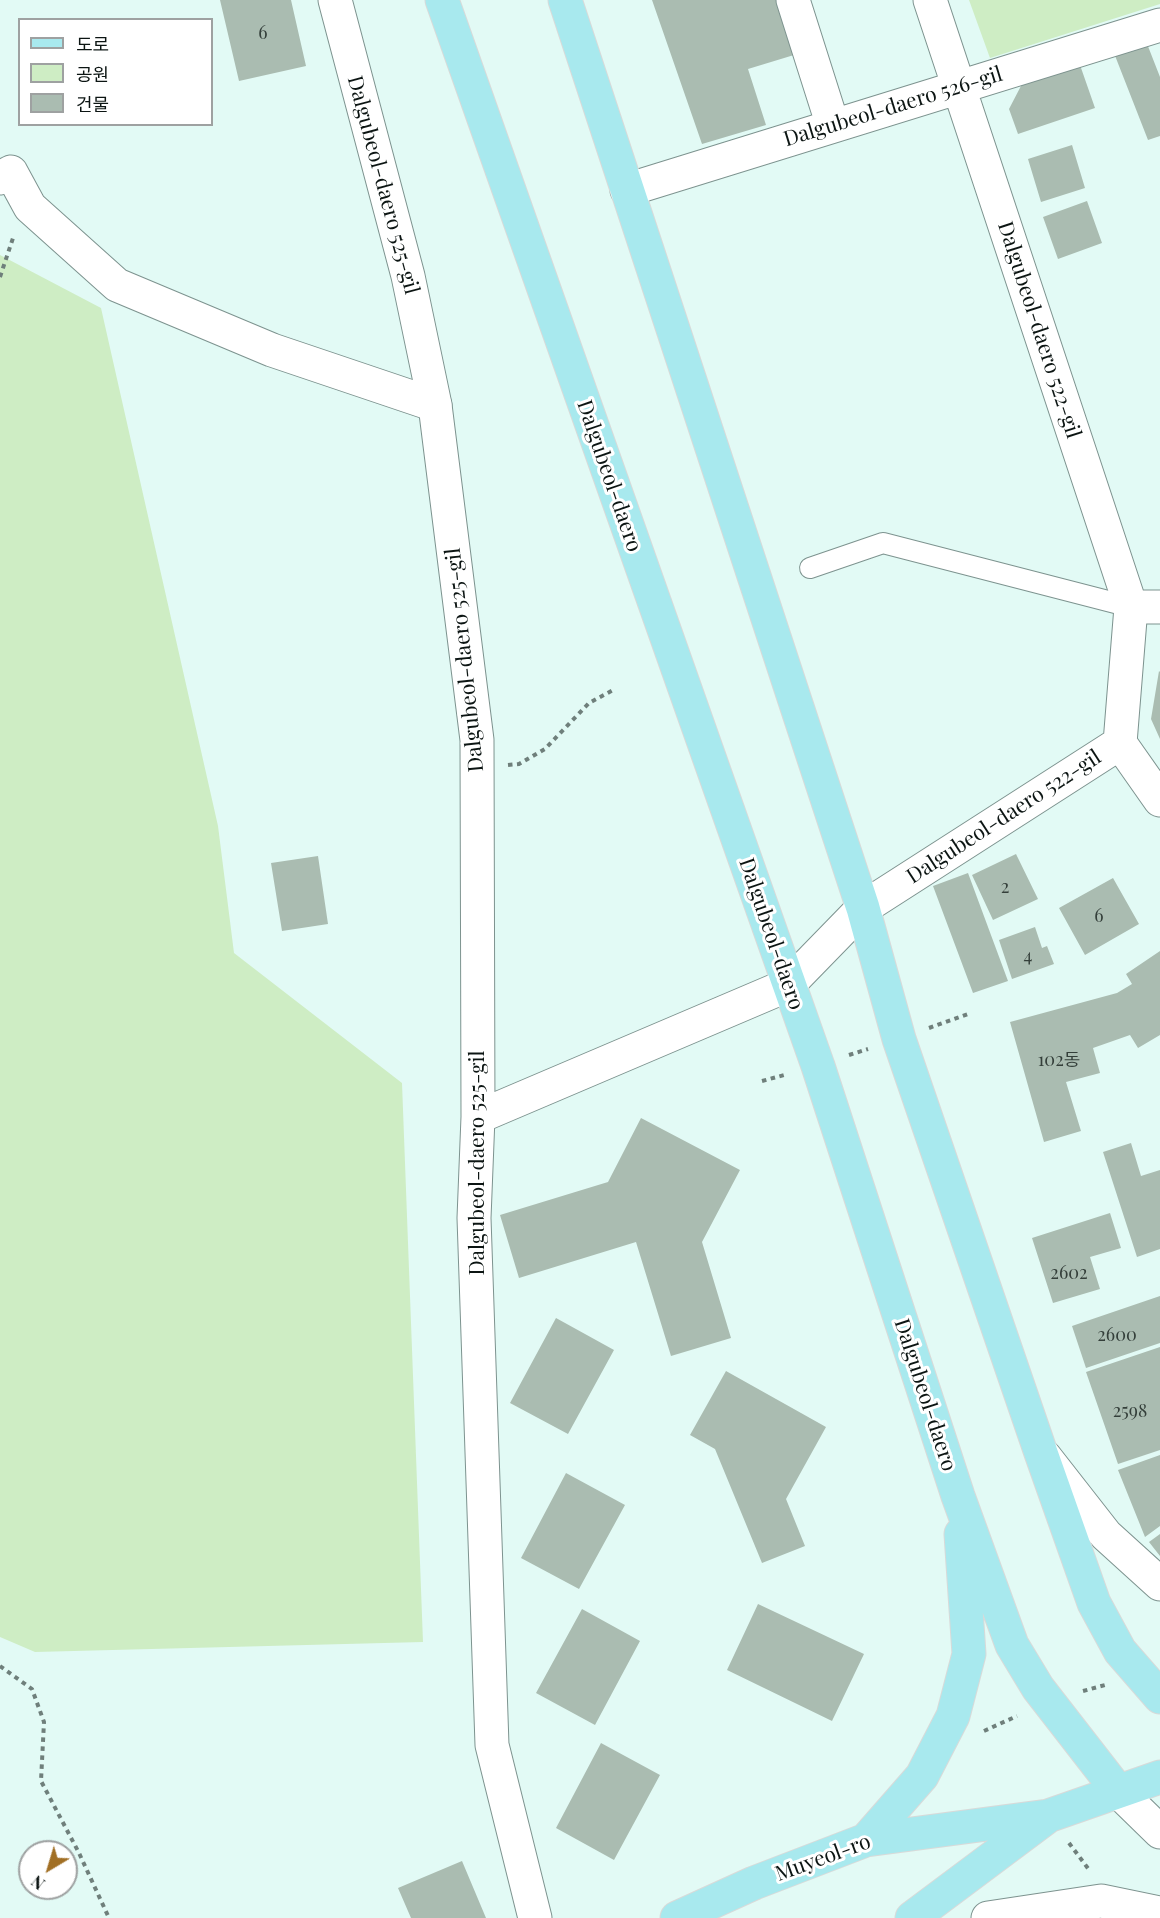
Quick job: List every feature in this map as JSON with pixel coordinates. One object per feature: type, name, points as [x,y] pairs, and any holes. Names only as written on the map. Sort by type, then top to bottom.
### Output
[{"type":"main road","name":"Dalgubeol-daero","points":[[442,0],[818,1066],[958,1496],[1012,1645],[1038,1688],[1118,1791]]},
{"type":"main road","points":[[565,0],[863,908],[899,1039],[1041,1453],[1094,1603],[1120,1651],[1160,1697]]},
{"type":"main road","points":[[866,1839],[922,1776],[953,1716],[969,1654],[958,1496]]},
{"type":"main road","name":"Muyeol-ro","points":[[677,1918],[754,1883],[866,1839],[1048,1816],[1160,1777]]},
{"type":"main road","name":"Muyeol-ro","points":[[912,1918],[1048,1816]]},
{"type":"street","name":"Dalgubeol-daero 525-gil","points":[[334,0],[408,276],[435,405],[477,740],[478,1117],[474,1218],[492,1745],[535,1918]]},
{"type":"street","points":[[793,0],[833,126]]},
{"type":"street","name":"Dalgubeol-daero 522-gil","points":[[788,985],[863,908],[1120,743],[1145,607],[958,87],[930,0]]},
{"type":"street","name":"Dalgubeol-daero 526-gil","points":[[627,190],[1160,25]]},
{"type":"street","points":[[4,171],[30,207],[117,285],[272,350],[435,405]]},
{"type":"street","points":[[1120,743],[1160,800]]},
{"type":"street","points":[[478,1117],[788,985]]},
{"type":"street","points":[[1041,1453],[1106,1535],[1160,1584]]},
{"type":"street","name":"Dalgubeol-daero","points":[[1118,1791],[1160,1832]]},
{"type":"street","points":[[988,1918],[1101,1901],[1160,1913]]},
{"type":"lane","points":[[810,568],[883,543],[1145,607]]},
{"type":"path","points":[[0,277],[21,214],[30,207]]},
{"type":"path","points":[[477,765],[519,764],[545,749],[589,703],[615,689]]},
{"type":"path","points":[[0,1666],[32,1689],[44,1722],[41,1781],[110,1918]]},
{"type":"path","points":[[1048,1816],[1103,1889],[1101,1901]]},
{"type":"green space","points":[[969,0],[1160,0],[1160,4],[990,58]]},
{"type":"green space","points":[[0,255],[101,308],[218,826],[234,953],[402,1083],[423,1642],[35,1652],[0,1637]]},
{"type":"building","points":[[220,0],[291,0],[306,66],[239,81]]},
{"type":"building","points":[[652,0],[777,0],[794,55],[748,69],[766,125],[702,144]]},
{"type":"building","points":[[1144,36],[1160,77],[1160,136],[1148,140],[1112,48]]},
{"type":"building","points":[[1080,65],[1095,108],[1018,134],[1009,109],[1022,84]]},
{"type":"building","points":[[1072,145],[1085,188],[1041,202],[1028,159]]},
{"type":"building","points":[[1087,201],[1102,243],[1058,259],[1043,217]]},
{"type":"building","points":[[1160,672],[1160,739],[1151,719]]},
{"type":"building","points":[[1016,854],[1038,899],[993,920],[972,875]]},
{"type":"building","points":[[318,856],[328,924],[282,931],[271,863]]},
{"type":"building","points":[[968,873],[1008,981],[973,993],[933,886]]},
{"type":"building","points":[[1113,878],[1139,924],[1085,955],[1059,908]]},
{"type":"building","points":[[1035,927],[1042,948],[1047,946],[1054,964],[1012,979],[999,940]]},
{"type":"building","points":[[1160,951],[1160,1035],[1138,1048],[1130,1035],[1093,1048],[1100,1073],[1066,1082],[1081,1131],[1044,1142],[1010,1022],[1117,993],[1132,984],[1126,974]]},
{"type":"building","points":[[641,1118],[740,1170],[702,1242],[731,1338],[671,1356],[636,1242],[519,1278],[500,1215],[608,1182]]},
{"type":"building","points":[[1131,1143],[1141,1176],[1160,1170],[1160,1249],[1137,1257],[1103,1152]]},
{"type":"building","points":[[1110,1213],[1121,1248],[1090,1257],[1100,1289],[1053,1303],[1032,1238]]},
{"type":"building","points":[[1160,1296],[1160,1343],[1086,1368],[1072,1326]]},
{"type":"building","points":[[556,1318],[614,1350],[568,1434],[510,1403]]},
{"type":"building","points":[[1160,1347],[1160,1450],[1118,1464],[1086,1372]]},
{"type":"building","points":[[726,1371],[826,1427],[786,1499],[805,1546],[762,1563],[715,1449],[690,1435]]},
{"type":"building","points":[[1160,1455],[1160,1526],[1145,1537],[1118,1470]]},
{"type":"building","points":[[566,1473],[625,1505],[579,1589],[521,1558]]},
{"type":"building","points":[[1160,1534],[1160,1556],[1149,1542]]},
{"type":"building","points":[[758,1604],[864,1654],[832,1721],[727,1670]]},
{"type":"building","points":[[582,1609],[640,1641],[595,1725],[536,1693]]},
{"type":"building","points":[[601,1743],[660,1775],[614,1860],[556,1828]]},
{"type":"building","points":[[462,1861],[486,1918],[411,1918],[398,1888]]}]
